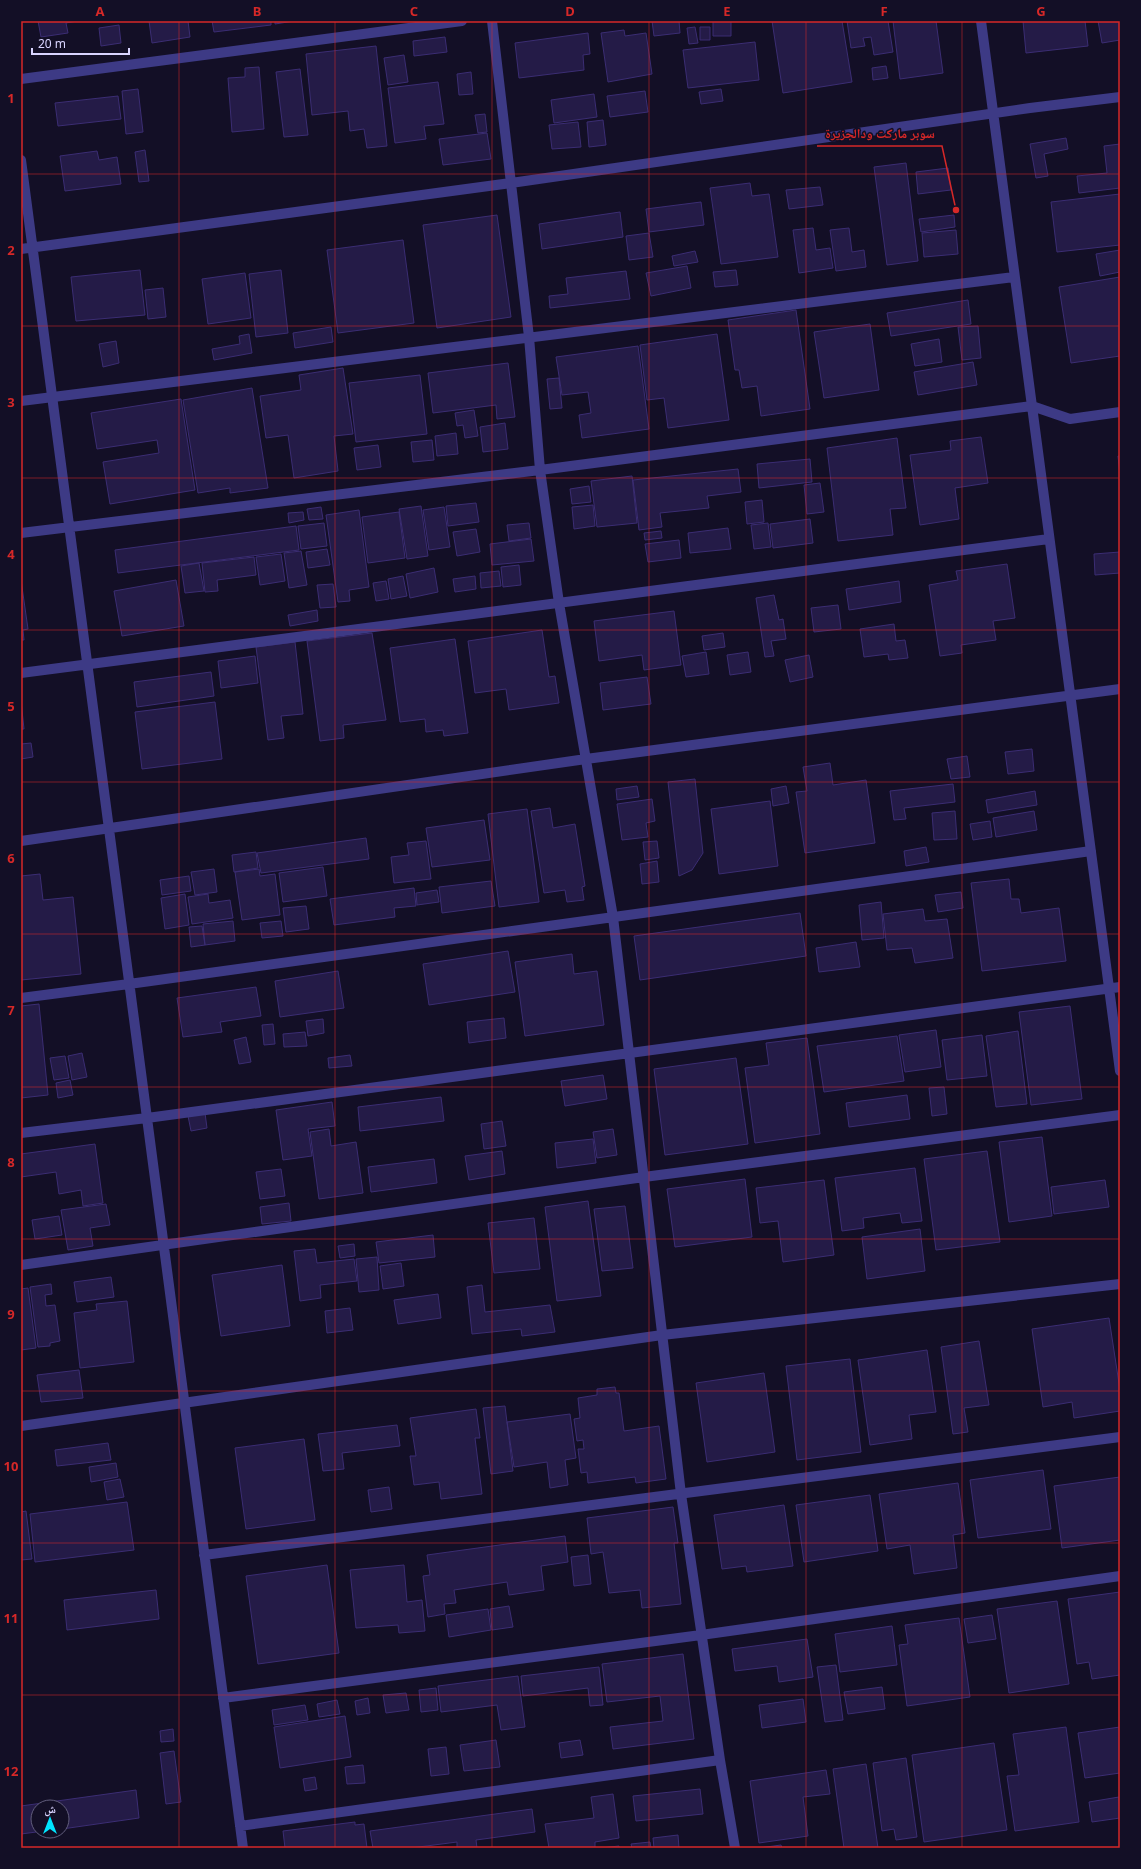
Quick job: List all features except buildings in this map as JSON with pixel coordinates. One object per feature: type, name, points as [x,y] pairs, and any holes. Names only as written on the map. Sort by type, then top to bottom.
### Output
[{"type":"street","points":[[21,79],[462,21]]},
{"type":"street","points":[[492,21],[529,336],[540,470],[559,603],[613,917],[681,1494],[720,1760],[735,1848]]},
{"type":"street","points":[[981,21],[1120,1071]]},
{"type":"street","points":[[21,249],[511,183],[993,113],[1120,97]]},
{"type":"street","points":[[21,160],[243,1848]]},
{"type":"street","points":[[21,401],[529,336],[1014,277]]},
{"type":"street","points":[[21,533],[540,470],[1032,406],[1070,419],[1120,412]]},
{"type":"street","points":[[21,673],[1049,539]]},
{"type":"street","points":[[21,841],[586,759],[1120,689]]},
{"type":"street","points":[[21,998],[1091,851]]},
{"type":"street","points":[[21,1133],[147,1118],[1120,987]]},
{"type":"street","points":[[21,1265],[644,1177],[1120,1115]]},
{"type":"street","points":[[21,1426],[184,1401],[662,1335],[1120,1284]]},
{"type":"street","points":[[204,1554],[1120,1437]]},
{"type":"street","points":[[223,1698],[701,1635],[1120,1576]]},
{"type":"street","points":[[240,1826],[720,1760]]},
{"type":"place","name":"سوبر ماركت ودالجزيرة","points":[[956,210]]}]
